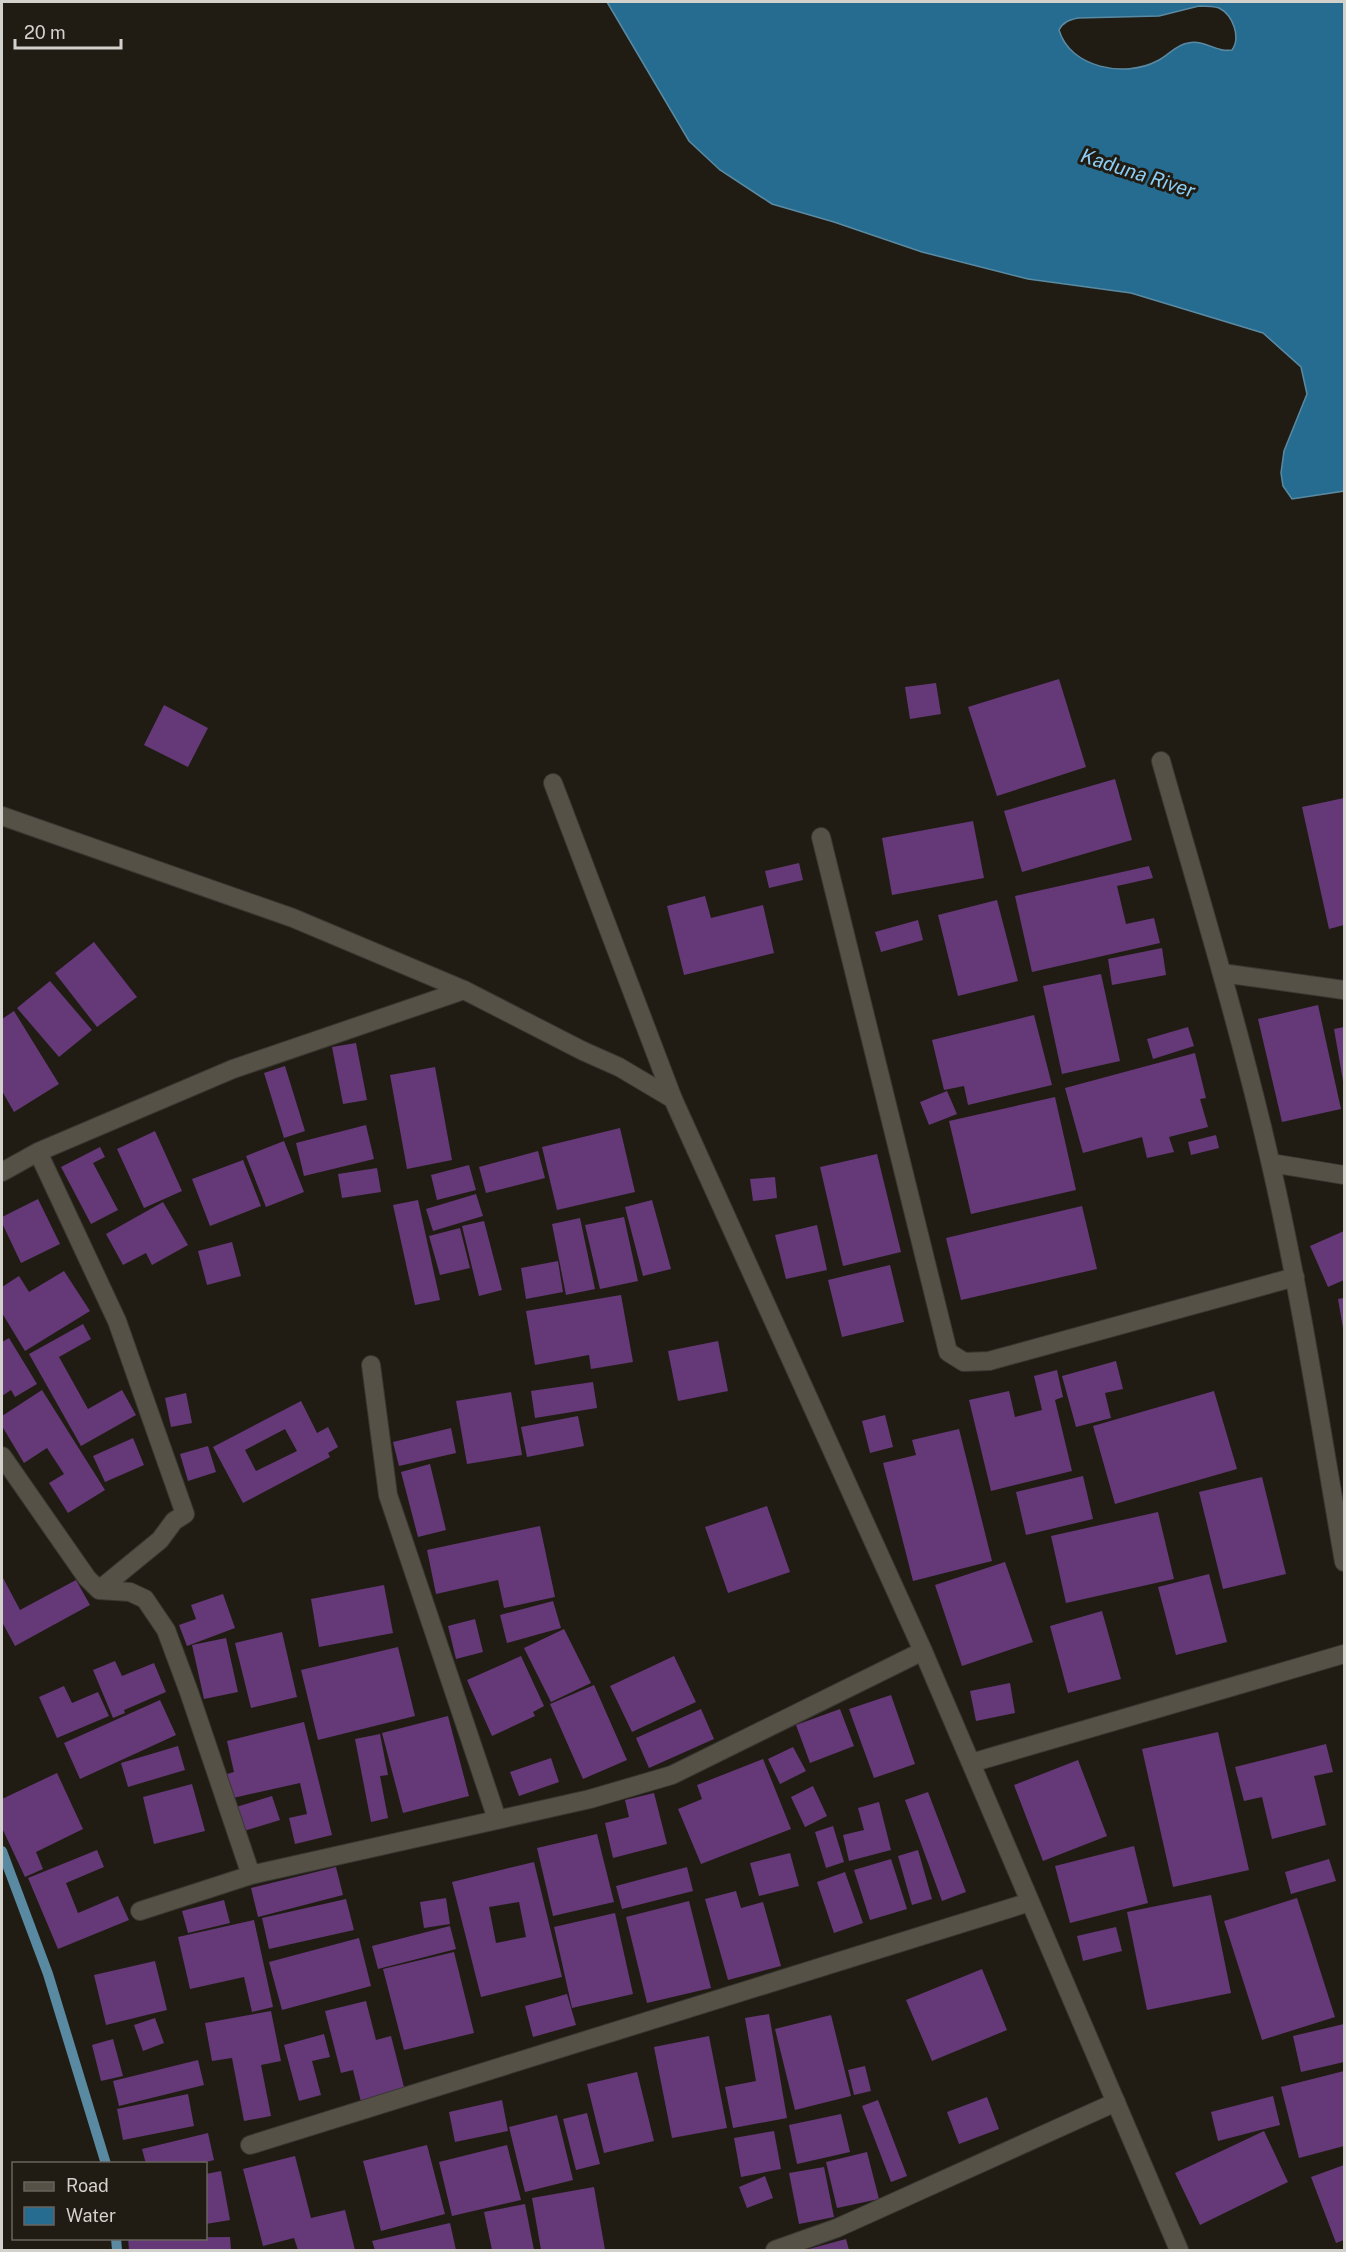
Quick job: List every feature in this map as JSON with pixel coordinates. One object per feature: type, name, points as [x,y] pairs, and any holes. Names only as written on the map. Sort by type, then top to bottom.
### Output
[{"type":"street","points":[[1161,762],[1222,973],[1271,1163],[1295,1277],[1344,1563]]},
{"type":"street","points":[[553,783],[673,1100],[923,1651],[1179,2250]]},
{"type":"street","points":[[2,816],[293,918],[464,990],[583,1052],[619,1067],[673,1100]]},
{"type":"street","points":[[821,837],[948,1352],[964,1362],[989,1361],[1295,1277]]},
{"type":"street","points":[[1222,973],[1344,990]]},
{"type":"street","points":[[2,1172],[38,1152],[233,1069],[464,990]]},
{"type":"street","points":[[38,1152],[117,1321],[185,1514],[174,1521],[160,1540],[99,1590]]},
{"type":"street","points":[[1271,1163],[1344,1175]]},
{"type":"street","points":[[371,1365],[388,1495],[497,1819]]},
{"type":"street","points":[[2,1456],[87,1578],[99,1590],[130,1592],[145,1599],[166,1630],[251,1875]]},
{"type":"street","points":[[140,1911],[251,1875],[590,1799],[672,1775],[923,1651]]},
{"type":"street","points":[[971,1763],[1344,1654]]},
{"type":"street","points":[[250,2145],[1030,1902]]},
{"type":"street","points":[[775,2250],[837,2228],[1116,2102]]},
{"type":"water","name":"Kaduna River","points":[[607,2],[1344,2],[1344,491],[1292,499],[1283,486],[1281,473],[1284,451],[1307,394],[1301,367],[1263,333],[1131,293],[1028,279],[922,252],[772,204],[720,170],[689,141]],"holes":[[[1199,6],[1219,8],[1232,21],[1236,33],[1232,50],[1221,50],[1194,42],[1179,46],[1161,59],[1144,66],[1115,69],[1086,61],[1074,53],[1065,43],[1059,30],[1062,25],[1078,18],[1159,16]]]},
{"type":"building","points":[[1059,679],[1086,767],[997,796],[968,707]]},
{"type":"building","points":[[936,683],[941,714],[910,719],[905,687]]},
{"type":"building","points":[[164,705],[208,728],[188,767],[144,745]]},
{"type":"building","points":[[1115,779],[1132,840],[1022,872],[1004,811]]},
{"type":"building","points":[[1344,798],[1344,925],[1329,929],[1302,807]]},
{"type":"building","points":[[973,821],[984,878],[892,895],[882,838]]},
{"type":"building","points":[[799,863],[803,880],[769,888],[765,871]]},
{"type":"building","points":[[1149,866],[1153,878],[1117,886],[1126,924],[1154,918],[1160,943],[1032,972],[1015,896]]},
{"type":"building","points":[[705,896],[711,918],[763,905],[774,953],[684,975],[667,906]]},
{"type":"building","points":[[997,900],[1018,981],[958,996],[938,915]]},
{"type":"building","points":[[918,920],[923,940],[881,952],[875,932]]},
{"type":"building","points":[[94,942],[137,997],[97,1027],[55,973]]},
{"type":"building","points":[[1162,948],[1166,975],[1112,985],[1108,959]]},
{"type":"building","points":[[1101,974],[1120,1061],[1062,1074],[1043,986]]},
{"type":"building","points":[[50,981],[92,1030],[59,1057],[17,1008]]},
{"type":"building","points":[[1318,1005],[1341,1109],[1282,1122],[1258,1019]]},
{"type":"building","points":[[14,1011],[59,1084],[14,1112],[2,1091],[2,1019]]},
{"type":"building","points":[[1034,1015],[1052,1085],[968,1105],[964,1086],[944,1090],[932,1040]]},
{"type":"building","points":[[1188,1027],[1194,1046],[1153,1059],[1147,1039]]},
{"type":"building","points":[[1344,1027],[1344,1081],[1343,1081],[1334,1029]]},
{"type":"building","points":[[356,1043],[367,1100],[343,1104],[332,1047]]},
{"type":"building","points":[[1195,1053],[1206,1098],[1200,1099],[1208,1127],[1169,1137],[1174,1152],[1147,1158],[1142,1137],[1083,1153],[1065,1088]]},
{"type":"building","points":[[285,1066],[305,1131],[284,1138],[264,1073]]},
{"type":"building","points":[[435,1067],[452,1160],[407,1169],[390,1075]]},
{"type":"building","points":[[947,1091],[957,1114],[929,1125],[920,1102]]},
{"type":"building","points":[[1055,1097],[1076,1190],[971,1214],[949,1121]]},
{"type":"building","points":[[366,1125],[374,1159],[304,1176],[296,1143]]},
{"type":"building","points":[[620,1128],[635,1192],[557,1210],[542,1147]]},
{"type":"building","points":[[155,1131],[182,1191],[144,1208],[117,1149]]},
{"type":"building","points":[[1216,1135],[1219,1148],[1191,1155],[1188,1142]]},
{"type":"building","points":[[284,1141],[304,1192],[266,1207],[246,1156]]},
{"type":"building","points":[[100,1147],[105,1157],[93,1163],[118,1210],[91,1224],[61,1167]]},
{"type":"building","points":[[538,1151],[545,1178],[486,1193],[479,1167]]},
{"type":"building","points":[[877,1154],[901,1252],[843,1266],[820,1167]]},
{"type":"building","points":[[243,1160],[261,1206],[210,1226],[192,1179]]},
{"type":"building","points":[[469,1165],[476,1190],[437,1200],[431,1175]]},
{"type":"building","points":[[377,1168],[381,1192],[342,1198],[338,1174]]},
{"type":"building","points":[[775,1177],[777,1198],[753,1201],[750,1179]]},
{"type":"building","points":[[476,1194],[483,1216],[433,1231],[426,1209]]},
{"type":"building","points":[[38,1199],[60,1244],[21,1263],[2,1223],[2,1217]]},
{"type":"building","points":[[418,1200],[440,1300],[415,1305],[393,1205]]},
{"type":"building","points":[[652,1200],[671,1269],[643,1276],[625,1207]]},
{"type":"building","points":[[163,1202],[188,1245],[152,1265],[146,1253],[123,1265],[106,1234]]},
{"type":"building","points":[[1082,1206],[1097,1269],[961,1300],[946,1238]]},
{"type":"building","points":[[624,1217],[638,1281],[600,1289],[585,1225]]},
{"type":"building","points":[[580,1218],[595,1289],[566,1295],[552,1224]]},
{"type":"building","points":[[484,1221],[502,1290],[479,1296],[462,1226]]},
{"type":"building","points":[[817,1225],[827,1270],[786,1279],[775,1235]]},
{"type":"building","points":[[460,1228],[470,1268],[440,1275],[429,1236]]},
{"type":"building","points":[[1344,1231],[1344,1280],[1328,1287],[1310,1246]]},
{"type":"building","points":[[232,1242],[241,1276],[207,1285],[198,1251]]},
{"type":"building","points":[[558,1261],[563,1292],[526,1299],[521,1268]]},
{"type":"building","points":[[890,1265],[904,1322],[842,1337],[828,1280]]},
{"type":"building","points":[[64,1271],[90,1311],[25,1351],[2,1313],[2,1287],[19,1276],[29,1292]]},
{"type":"building","points":[[621,1295],[633,1362],[591,1369],[589,1355],[535,1365],[526,1311]]},
{"type":"building","points":[[1344,1298],[1344,1328],[1343,1328],[1338,1299]]},
{"type":"building","points":[[83,1324],[91,1339],[59,1357],[88,1409],[122,1390],[136,1415],[81,1446],[29,1354]]},
{"type":"building","points":[[9,1338],[37,1384],[15,1397],[11,1390],[2,1396],[2,1342]]},
{"type":"building","points":[[718,1341],[728,1391],[678,1401],[668,1351]]},
{"type":"building","points":[[1116,1361],[1123,1389],[1105,1393],[1111,1418],[1076,1427],[1062,1376]]},
{"type":"building","points":[[1057,1370],[1063,1397],[1055,1400],[1072,1471],[991,1491],[969,1400],[1009,1391],[1015,1417],[1042,1410],[1034,1376]]},
{"type":"building","points":[[593,1382],[597,1408],[535,1418],[531,1391]]},
{"type":"building","points":[[42,1390],[105,1490],[68,1513],[49,1483],[64,1474],[47,1448],[24,1463],[2,1426],[2,1416]]},
{"type":"building","points":[[1214,1391],[1237,1469],[1115,1504],[1093,1426]]},
{"type":"building","points":[[511,1392],[522,1455],[467,1464],[456,1401]]},
{"type":"building","points":[[186,1393],[192,1423],[171,1427],[165,1398]]},
{"type":"building","points":[[301,1401],[317,1433],[328,1427],[338,1447],[328,1453],[330,1457],[243,1503],[213,1447]],"holes":[[[285,1429],[297,1451],[256,1471],[245,1450]]]},
{"type":"building","points":[[885,1415],[893,1447],[870,1453],[862,1421]]},
{"type":"building","points":[[578,1416],[584,1446],[527,1457],[521,1427]]},
{"type":"building","points":[[451,1428],[456,1453],[399,1466],[393,1442]]},
{"type":"building","points":[[959,1429],[992,1561],[913,1581],[883,1463],[916,1455],[912,1440]]},
{"type":"building","points":[[133,1438],[144,1465],[105,1482],[93,1456]]},
{"type":"building","points":[[208,1446],[216,1472],[188,1481],[180,1454]]},
{"type":"building","points":[[430,1464],[446,1530],[418,1537],[401,1472]]},
{"type":"building","points":[[1083,1476],[1093,1519],[1026,1535],[1016,1492]]},
{"type":"building","points":[[1262,1477],[1286,1574],[1223,1589],[1199,1492]]},
{"type":"building","points":[[767,1506],[790,1572],[728,1593],[705,1527]]},
{"type":"building","points":[[1158,1512],[1174,1579],[1066,1603],[1051,1536]]},
{"type":"building","points":[[540,1526],[555,1597],[504,1608],[498,1580],[436,1594],[427,1550]]},
{"type":"building","points":[[1005,1562],[1033,1642],[962,1666],[935,1585]]},
{"type":"building","points":[[1209,1574],[1227,1642],[1176,1655],[1158,1587]]},
{"type":"building","points":[[2,1576],[20,1610],[76,1580],[90,1605],[15,1646],[2,1622]]},
{"type":"building","points":[[384,1585],[393,1633],[319,1647],[311,1599]]},
{"type":"building","points":[[223,1594],[235,1628],[187,1646],[179,1625],[196,1619],[191,1605]]},
{"type":"building","points":[[553,1601],[561,1628],[507,1643],[500,1615]]},
{"type":"building","points":[[1102,1611],[1121,1679],[1068,1693],[1050,1626]]},
{"type":"building","points":[[475,1619],[483,1652],[456,1659],[448,1626]]},
{"type":"building","points":[[564,1629],[591,1683],[551,1702],[524,1648]]},
{"type":"building","points":[[282,1632],[297,1697],[251,1708],[235,1643]]},
{"type":"building","points":[[226,1638],[238,1692],[204,1699],[192,1645]]},
{"type":"building","points":[[398,1647],[415,1716],[318,1740],[301,1670]]},
{"type":"building","points":[[521,1656],[544,1706],[533,1712],[535,1716],[492,1736],[467,1680]]},
{"type":"building","points":[[674,1656],[696,1702],[632,1732],[610,1686]]},
{"type":"building","points":[[115,1661],[122,1676],[154,1663],[166,1692],[124,1710],[125,1713],[113,1718],[93,1670]]},
{"type":"building","points":[[1010,1683],[1015,1713],[976,1721],[970,1691]]},
{"type":"building","points":[[594,1685],[627,1760],[583,1779],[550,1704]]},
{"type":"building","points":[[64,1686],[72,1703],[98,1692],[109,1716],[57,1738],[39,1697]]},
{"type":"building","points":[[891,1695],[915,1764],[874,1778],[849,1709]]},
{"type":"building","points":[[160,1700],[176,1735],[80,1779],[64,1743]]},
{"type":"building","points":[[701,1709],[714,1739],[649,1768],[636,1738]]},
{"type":"building","points":[[840,1709],[854,1746],[810,1763],[796,1725]]},
{"type":"building","points":[[448,1716],[469,1796],[403,1813],[382,1733]]},
{"type":"building","points":[[304,1722],[332,1835],[295,1844],[289,1818],[307,1814],[300,1783],[233,1798],[227,1774],[234,1772],[227,1741]]},
{"type":"building","points":[[1218,1732],[1249,1870],[1173,1887],[1142,1749]]},
{"type":"building","points":[[380,1734],[388,1775],[380,1776],[388,1818],[371,1822],[355,1739]]},
{"type":"building","points":[[1326,1744],[1333,1772],[1314,1776],[1326,1825],[1272,1839],[1262,1797],[1244,1801],[1235,1767]]},
{"type":"building","points":[[178,1746],[185,1770],[128,1787],[121,1763]]},
{"type":"building","points":[[793,1747],[806,1771],[780,1784],[768,1759]]},
{"type":"building","points":[[551,1758],[559,1782],[519,1796],[510,1772]]},
{"type":"building","points":[[763,1759],[791,1829],[701,1864],[678,1809],[702,1799],[697,1785]]},
{"type":"building","points":[[1078,1760],[1107,1836],[1043,1861],[1014,1785]]},
{"type":"building","points":[[57,1773],[83,1829],[36,1852],[43,1869],[25,1877],[2,1828],[2,1799]]},
{"type":"building","points":[[192,1784],[205,1831],[154,1844],[143,1797]]},
{"type":"building","points":[[813,1786],[827,1816],[805,1827],[791,1797]]},
{"type":"building","points":[[928,1792],[966,1892],[942,1901],[905,1800]]},
{"type":"building","points":[[654,1793],[667,1844],[613,1858],[605,1823],[629,1817],[625,1800]]},
{"type":"building","points":[[272,1796],[280,1820],[244,1831],[236,1807]]},
{"type":"building","points":[[879,1802],[891,1850],[849,1861],[843,1835],[864,1830],[858,1808]]},
{"type":"building","points":[[833,1826],[844,1862],[826,1868],[815,1832]]},
{"type":"building","points":[[597,1834],[614,1902],[553,1916],[537,1848]]},
{"type":"building","points":[[1134,1846],[1148,1903],[1070,1923],[1055,1866]]},
{"type":"building","points":[[97,1850],[104,1867],[66,1883],[78,1913],[118,1896],[129,1920],[58,1949],[28,1878]]},
{"type":"building","points":[[918,1850],[932,1899],[912,1905],[898,1856]]},
{"type":"building","points":[[790,1853],[799,1886],[759,1896],[750,1863]]},
{"type":"building","points":[[891,1859],[907,1909],[870,1920],[854,1870]]},
{"type":"building","points":[[1329,1859],[1336,1881],[1291,1894],[1285,1872]]},
{"type":"building","points":[[534,1862],[562,1977],[481,1997],[452,1882]],"holes":[[[519,1902],[526,1937],[496,1943],[489,1907]]]},
{"type":"building","points":[[336,1867],[343,1895],[258,1917],[251,1888]]},
{"type":"building","points":[[687,1867],[693,1891],[622,1909],[616,1886]]},
{"type":"building","points":[[845,1872],[863,1923],[834,1933],[817,1882]]},
{"type":"building","points":[[736,1891],[741,1908],[763,1902],[781,1966],[728,1980],[705,1899]]},
{"type":"building","points":[[1211,1895],[1231,1993],[1147,2010],[1127,1912]]},
{"type":"building","points":[[446,1898],[450,1924],[424,1928],[420,1902]]},
{"type":"building","points":[[1297,1898],[1335,2017],[1262,2040],[1224,1921]]},
{"type":"building","points":[[346,1899],[354,1930],[269,1949],[262,1918]]},
{"type":"building","points":[[224,1900],[230,1923],[188,1933],[182,1911]]},
{"type":"building","points":[[689,1901],[711,1988],[647,2003],[626,1917]]},
{"type":"building","points":[[615,1913],[633,1994],[572,2008],[554,1927]]},
{"type":"building","points":[[254,1920],[273,2007],[252,2012],[244,1977],[190,1989],[178,1937]]},
{"type":"building","points":[[450,1926],[456,1949],[378,1969],[372,1946]]},
{"type":"building","points":[[1116,1927],[1122,1951],[1083,1961],[1077,1936]]},
{"type":"building","points":[[359,1938],[371,1986],[282,2010],[269,1962]]},
{"type":"building","points":[[454,1952],[474,2033],[404,2050],[383,1969]]},
{"type":"building","points":[[155,1961],[167,2010],[106,2025],[94,1975]]},
{"type":"building","points":[[982,1969],[1007,2030],[932,2061],[906,2000]]},
{"type":"building","points":[[567,1994],[576,2025],[533,2037],[525,2006]]},
{"type":"building","points":[[366,2001],[376,2040],[391,2036],[405,2091],[361,2102],[353,2070],[341,2073],[325,2011]]},
{"type":"building","points":[[271,2011],[281,2061],[261,2065],[271,2116],[244,2121],[232,2058],[212,2061],[205,2023]]},
{"type":"building","points":[[769,2014],[787,2118],[733,2128],[725,2087],[756,2081],[745,2018]]},
{"type":"building","points":[[831,2015],[851,2096],[795,2110],[775,2029]]},
{"type":"building","points":[[155,2018],[164,2043],[143,2051],[134,2025]]},
{"type":"building","points":[[1344,2024],[1344,2062],[1301,2072],[1293,2036]]},
{"type":"building","points":[[324,2034],[330,2057],[312,2061],[321,2095],[299,2101],[284,2045]]},
{"type":"building","points":[[709,2036],[727,2128],[672,2138],[654,2047]]},
{"type":"building","points":[[113,2039],[123,2076],[101,2081],[92,2045]]},
{"type":"building","points":[[198,2060],[204,2085],[119,2106],[113,2081]]},
{"type":"building","points":[[865,2066],[871,2091],[854,2095],[848,2070]]},
{"type":"building","points":[[1344,2071],[1344,2146],[1299,2158],[1281,2087]]},
{"type":"building","points":[[637,2072],[654,2141],[604,2153],[587,2084]]},
{"type":"building","points":[[188,2094],[194,2126],[123,2140],[117,2109]]},
{"type":"building","points":[[1273,2096],[1280,2125],[1218,2141],[1211,2112]]},
{"type":"building","points":[[987,2097],[999,2129],[959,2144],[947,2112]]},
{"type":"building","points":[[502,2100],[508,2131],[455,2142],[449,2112]]},
{"type":"building","points":[[878,2100],[907,2176],[891,2182],[862,2106]]},
{"type":"building","points":[[587,2113],[600,2164],[576,2170],[563,2119]]},
{"type":"building","points":[[841,2114],[850,2152],[797,2164],[789,2125]]},
{"type":"building","points":[[557,2115],[573,2180],[525,2192],[509,2127]]},
{"type":"building","points":[[774,2131],[781,2169],[741,2177],[734,2138]]},
{"type":"building","points":[[1264,2131],[1288,2182],[1200,2225],[1175,2173]]},
{"type":"building","points":[[208,2133],[214,2160],[145,2162],[142,2149]]},
{"type":"building","points":[[427,2145],[445,2214],[381,2231],[363,2161]]},
{"type":"building","points":[[507,2145],[521,2200],[452,2216],[439,2162]]},
{"type":"building","points":[[867,2152],[879,2199],[837,2208],[826,2162]]},
{"type":"building","points":[[295,2156],[311,2218],[345,2210],[355,2250],[298,2250],[294,2238],[263,2246],[243,2169]]},
{"type":"building","points":[[1344,2165],[1344,2240],[1336,2243],[1311,2177]]},
{"type":"building","points":[[824,2167],[834,2217],[799,2224],[789,2173]]},
{"type":"building","points":[[221,2171],[230,2220],[207,2224],[207,2174]]},
{"type":"building","points":[[765,2176],[773,2198],[747,2208],[739,2187]]},
{"type":"building","points":[[594,2187],[605,2250],[541,2250],[532,2198]]},
{"type":"building","points":[[525,2204],[534,2250],[492,2250],[484,2212]]},
{"type":"building","points":[[450,2223],[456,2250],[375,2250],[372,2241]]},
{"type":"building","points":[[207,2237],[230,2237],[231,2250],[129,2250],[128,2240],[207,2240]]},
{"type":"building","points":[[846,2239],[849,2250],[805,2250]]},
{"type":"waterway","points":[[2,1851],[48,1974],[105,2162]]},
{"type":"waterway","points":[[116,2240],[117,2250]]}]
